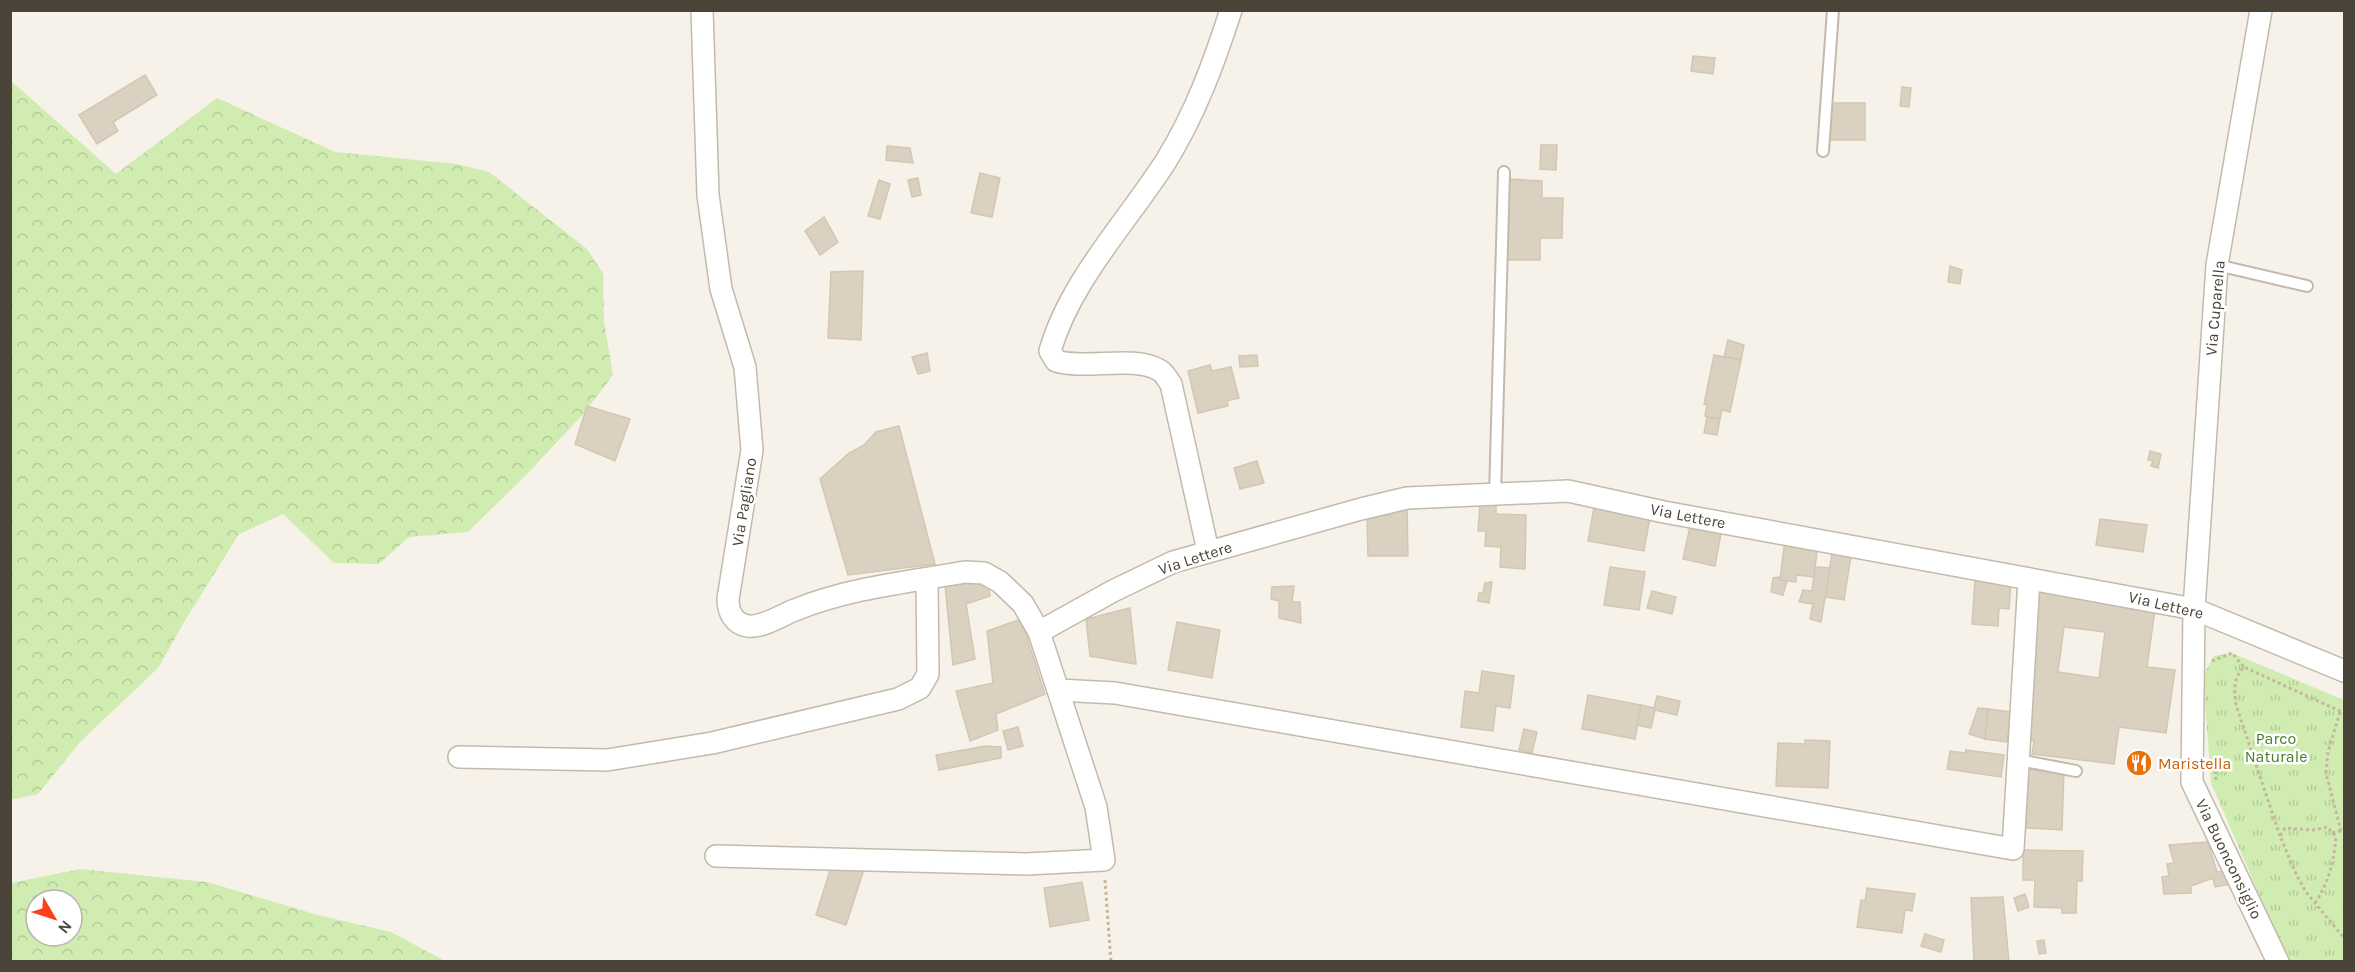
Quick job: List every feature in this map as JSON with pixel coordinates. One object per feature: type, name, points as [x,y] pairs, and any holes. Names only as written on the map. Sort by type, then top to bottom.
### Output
[{"type":"street","name":"Via Pagliano","points":[[702,10],[708,195],[721,289],[745,367],[752,450],[728,599],[731,614],[742,624],[756,626],[846,592],[965,572],[984,573],[1000,582],[1023,604],[1039,632],[1095,807],[1104,860]]},
{"type":"street","points":[[1208,551],[1171,384],[1161,370],[1144,364],[1069,365],[1056,362],[1050,351],[1057,328],[1071,299],[1166,161],[1190,120],[1204,88],[1231,10]]},
{"type":"street","name":"Via Cuparella","points":[[2194,609],[2217,266],[2261,10]]},
{"type":"street","name":"Via Lettere","points":[[1039,632],[1133,581],[1173,562],[1208,551],[1407,498],[1495,496],[1568,491],[1664,512],[2194,609],[2344,671]]},
{"type":"street","points":[[459,757],[607,760],[712,743],[898,699],[920,688],[928,674],[927,579]]},
{"type":"street","points":[[1058,690],[1115,693],[2013,849],[2029,579]]},
{"type":"street","name":"Via Buonconsiglio","points":[[2194,609],[2192,782],[2278,962]]},
{"type":"street","points":[[716,856],[1026,864],[1104,860]]},
{"type":"lane","points":[[1823,151],[1833,10]]},
{"type":"lane","points":[[1495,496],[1504,172]]},
{"type":"lane","points":[[2217,266],[2307,286]]},
{"type":"lane","points":[[2019,760],[2076,771]]},
{"type":"path","points":[[2208,669],[2211,661],[2232,653],[2244,667],[2342,712],[2328,752],[2326,773],[2343,830],[2332,833]]},
{"type":"path","points":[[2244,667],[2236,676],[2234,689],[2236,705],[2280,836],[2297,876],[2315,903],[2344,938]]},
{"type":"path","points":[[2213,749],[2216,784]]},
{"type":"path","points":[[2280,836],[2285,828],[2313,830],[2327,827],[2336,836],[2333,864],[2323,891],[2315,903]]},
{"type":"path","points":[[1104,860],[1111,962]]},
{"type":"green space","points":[[10,80],[116,174],[217,98],[335,152],[457,164],[489,172],[586,248],[603,273],[604,321],[613,375],[585,412],[468,532],[409,537],[379,564],[334,563],[283,514],[239,534],[158,668],[81,741],[38,794],[11,800]]},
{"type":"green space","name":"Parco Naturale","points":[[2232,653],[2344,700],[2344,961],[2288,961],[2211,783],[2203,676],[2214,656]]},
{"type":"green space","points":[[80,869],[207,882],[318,915],[391,932],[445,961],[11,961],[11,883]]},
{"type":"building","points":[[1693,56],[1715,58],[1713,74],[1691,71]]},
{"type":"building","points":[[145,75],[157,95],[113,122],[118,131],[97,144],[79,115]]},
{"type":"building","points":[[1902,87],[1911,88],[1909,107],[1900,106]]},
{"type":"building","points":[[1830,103],[1865,103],[1865,140],[1830,140]]},
{"type":"building","points":[[1541,145],[1557,145],[1556,170],[1540,169]]},
{"type":"building","points":[[887,146],[910,148],[913,163],[886,160]]},
{"type":"building","points":[[980,173],[1000,178],[992,217],[971,213]]},
{"type":"building","points":[[918,178],[921,195],[912,197],[908,180]]},
{"type":"building","points":[[1508,179],[1542,181],[1542,198],[1563,198],[1562,238],[1540,238],[1540,260],[1507,260]]},
{"type":"building","points":[[879,180],[890,184],[880,219],[868,216]]},
{"type":"building","points":[[824,217],[838,242],[820,255],[805,231]]},
{"type":"building","points":[[1950,266],[1962,270],[1960,284],[1948,282]]},
{"type":"building","points":[[863,271],[861,340],[828,338],[831,272]]},
{"type":"building","points":[[1728,340],[1744,345],[1741,360],[1724,357]]},
{"type":"building","points":[[927,353],[930,371],[918,374],[912,357]]},
{"type":"building","points":[[1257,355],[1258,366],[1240,367],[1239,356]]},
{"type":"building","points":[[1714,355],[1741,360],[1730,412],[1722,410],[1720,419],[1705,416],[1707,405],[1704,404]]},
{"type":"building","points":[[1210,365],[1212,371],[1231,367],[1239,398],[1227,401],[1228,406],[1198,413],[1188,371]]},
{"type":"building","points":[[587,406],[630,419],[615,461],[575,444]]},
{"type":"building","points":[[1707,417],[1720,419],[1717,435],[1704,433]]},
{"type":"building","points":[[899,426],[935,564],[848,575],[820,479],[849,453],[864,445],[876,432]]},
{"type":"building","points":[[2150,451],[2161,454],[2158,468],[2151,466],[2153,461],[2148,460]]},
{"type":"building","points":[[1257,461],[1264,483],[1240,489],[1234,468]]},
{"type":"building","points":[[1480,504],[1496,506],[1496,514],[1526,515],[1525,569],[1500,567],[1501,547],[1485,546],[1486,531],[1478,531]]},
{"type":"building","points":[[1391,506],[1407,506],[1408,556],[1368,556],[1367,516],[1391,515]]},
{"type":"building","points":[[1594,507],[1650,517],[1644,551],[1588,541]]},
{"type":"building","points":[[2100,519],[2147,525],[2143,552],[2096,545]]},
{"type":"building","points":[[1691,522],[1722,528],[1715,566],[1683,559]]},
{"type":"building","points":[[1785,539],[1818,542],[1814,577],[1796,575],[1796,582],[1780,580]]},
{"type":"building","points":[[1833,547],[1852,550],[1844,600],[1825,597]]},
{"type":"building","points":[[1610,567],[1645,572],[1639,610],[1604,605]]},
{"type":"building","points":[[1815,567],[1830,568],[1821,622],[1810,619],[1813,604],[1799,602],[1803,590],[1812,591]]},
{"type":"building","points":[[1781,577],[1780,580],[1787,581],[1783,595],[1771,592],[1773,578]]},
{"type":"building","points":[[987,580],[990,596],[966,604],[975,659],[953,665],[945,586]]},
{"type":"building","points":[[1975,580],[2011,583],[2009,609],[1999,608],[1998,626],[1972,624]]},
{"type":"building","points":[[1492,582],[1489,603],[1478,601],[1479,593],[1483,593],[1485,583]]},
{"type":"building","points":[[1294,586],[1292,602],[1300,602],[1301,623],[1279,618],[1279,601],[1271,599],[1272,587]]},
{"type":"building","points":[[2034,586],[2156,602],[2147,667],[2175,670],[2166,733],[2119,727],[2114,764],[2032,754],[2034,741],[2026,740]],"holes":[[[2064,627],[2105,632],[2099,678],[2058,672]]]},
{"type":"building","points":[[1652,591],[1676,597],[1672,614],[1647,608]]},
{"type":"building","points":[[1130,608],[1136,664],[1090,656],[1086,619]]},
{"type":"building","points":[[1021,619],[1045,694],[996,714],[998,730],[970,741],[956,691],[993,683],[987,631]]},
{"type":"building","points":[[1177,622],[1220,630],[1212,678],[1168,670]]},
{"type":"building","points":[[1482,671],[1514,676],[1510,708],[1496,706],[1493,731],[1461,727],[1465,691],[1479,693]]},
{"type":"building","points":[[1588,695],[1641,705],[1635,739],[1582,729]]},
{"type":"building","points":[[1657,696],[1680,701],[1677,715],[1655,710],[1651,728],[1637,725],[1641,705],[1654,708]]},
{"type":"building","points":[[1978,708],[1988,709],[1985,739],[1969,734]]},
{"type":"building","points":[[1988,709],[2011,712],[2007,742],[1985,739]]},
{"type":"building","points":[[1018,727],[1023,746],[1008,750],[1003,731]]},
{"type":"building","points":[[1524,729],[1537,732],[1532,753],[1519,750]]},
{"type":"building","points":[[1805,740],[1830,741],[1828,788],[1776,786],[1778,743],[1805,744]]},
{"type":"building","points":[[985,746],[1001,747],[1001,758],[939,770],[936,755]]},
{"type":"building","points":[[1966,750],[2004,755],[2001,777],[1947,769],[1950,751],[1965,753]]},
{"type":"building","points":[[2028,769],[2064,770],[2062,830],[2026,828]]},
{"type":"building","points":[[2208,842],[2217,872],[2226,871],[2231,884],[2215,887],[2213,878],[2191,886],[2191,893],[2164,894],[2162,877],[2169,876],[2167,864],[2174,863],[2169,845]]},
{"type":"building","points":[[2023,850],[2083,851],[2082,881],[2077,881],[2076,913],[2062,913],[2062,908],[2034,907],[2035,880],[2023,880]]},
{"type":"building","points":[[866,863],[846,925],[816,915],[832,864]]},
{"type":"building","points":[[1082,882],[1089,920],[1050,927],[1044,888]]},
{"type":"building","points":[[1867,888],[1915,894],[1912,911],[1905,910],[1902,933],[1857,927],[1861,900],[1865,901]]},
{"type":"building","points":[[2025,894],[2029,907],[2018,911],[2014,898]]},
{"type":"building","points":[[2003,897],[2009,962],[1974,962],[1971,898]]},
{"type":"building","points":[[1925,934],[1944,940],[1941,952],[1921,946]]},
{"type":"building","points":[[2044,940],[2046,953],[2039,954],[2037,941]]},
{"type":"place","name":"Maristella","points":[[2139,763]]}]
